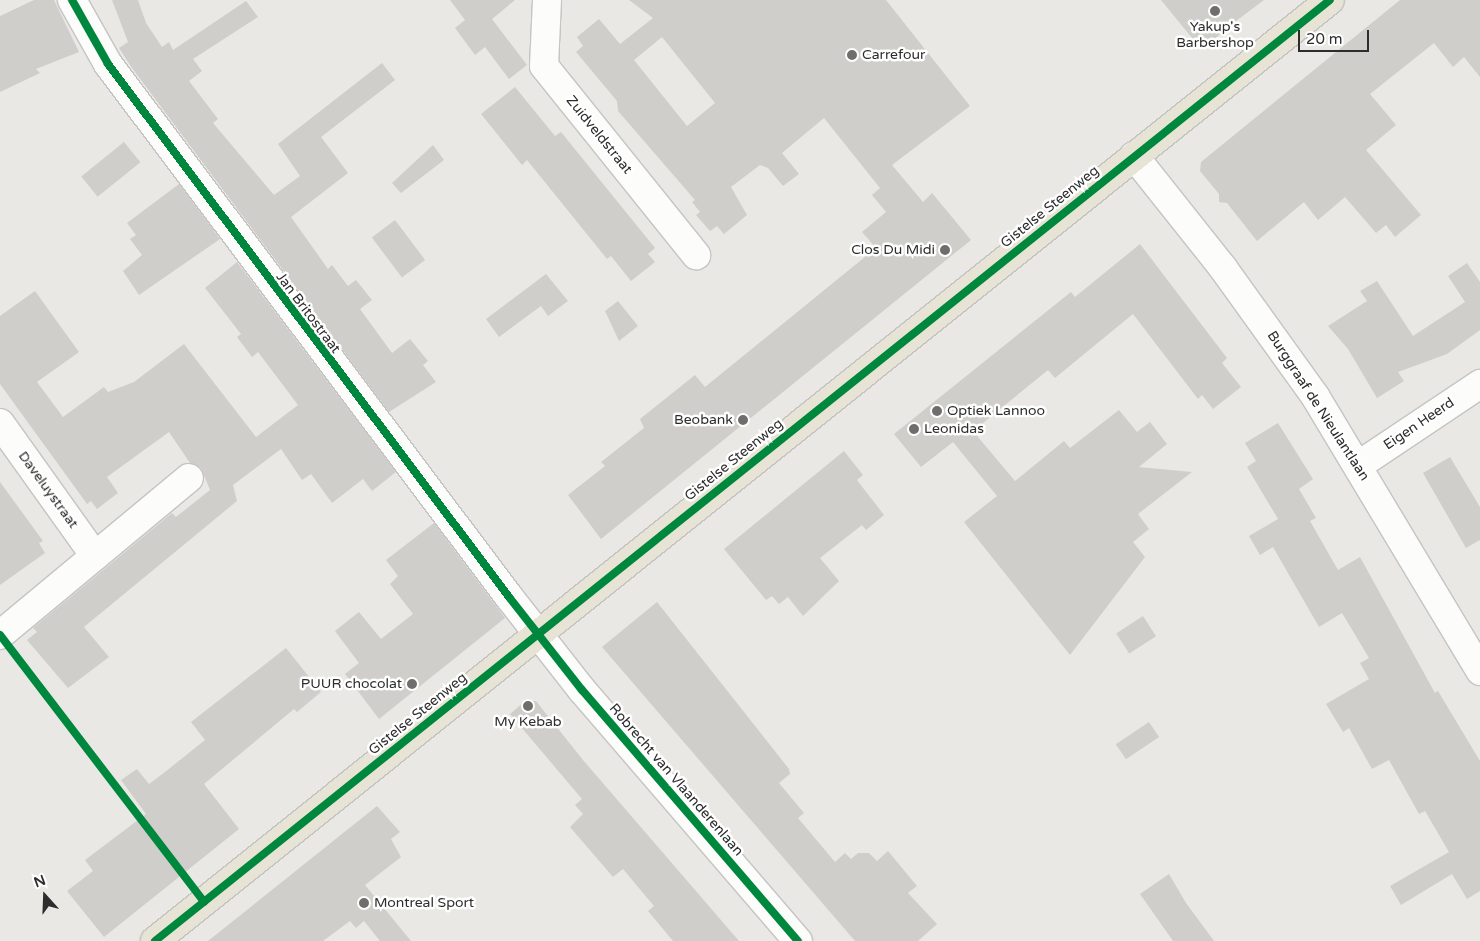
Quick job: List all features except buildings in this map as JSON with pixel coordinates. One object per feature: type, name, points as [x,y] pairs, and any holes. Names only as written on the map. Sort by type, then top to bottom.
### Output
[{"type":"main road","name":"Gistelse Steenweg","points":[[155,941],[537,633],[1330,0]]},
{"type":"street","name":"Jan Britostraat","points":[[72,0],[108,64],[537,633]]},
{"type":"street","name":"Zuidveldstraat","points":[[547,0],[544,66],[696,255]]},
{"type":"street","name":"Burggraaf de Nieulantlaan","points":[[1134,156],[1270,331],[1358,465],[1480,671]]},
{"type":"street","name":"Eigen Heerd","points":[[1358,465],[1480,384]]},
{"type":"street","name":"Daveluystraat","points":[[0,424],[95,556]]},
{"type":"street","points":[[0,635],[189,478]]},
{"type":"street","name":"Robrecht van Vlaanderenlaan","points":[[537,633],[798,941]]},
{"type":"cycle path","points":[[72,0],[108,64],[509,597],[582,690],[798,941]]},
{"type":"cycle path","points":[[155,941],[1330,0]]},
{"type":"cycle path","points":[[0,635],[204,902]]},
{"type":"place","name":"Yakup's Barbershop","points":[[1215,11]]},
{"type":"place","name":"Carrefour","points":[[852,55]]},
{"type":"place","name":"Clos Du Midi","points":[[945,250]]},
{"type":"place","name":"Optiek Lannoo","points":[[937,411]]},
{"type":"place","name":"Beobank","points":[[743,420]]},
{"type":"place","name":"Leonidas","points":[[914,429]]},
{"type":"place","name":"PUUR chocolat","points":[[412,684]]},
{"type":"place","name":"My Kebab","points":[[528,706]]},
{"type":"place","name":"Montreal Sport","points":[[364,903]]}]
